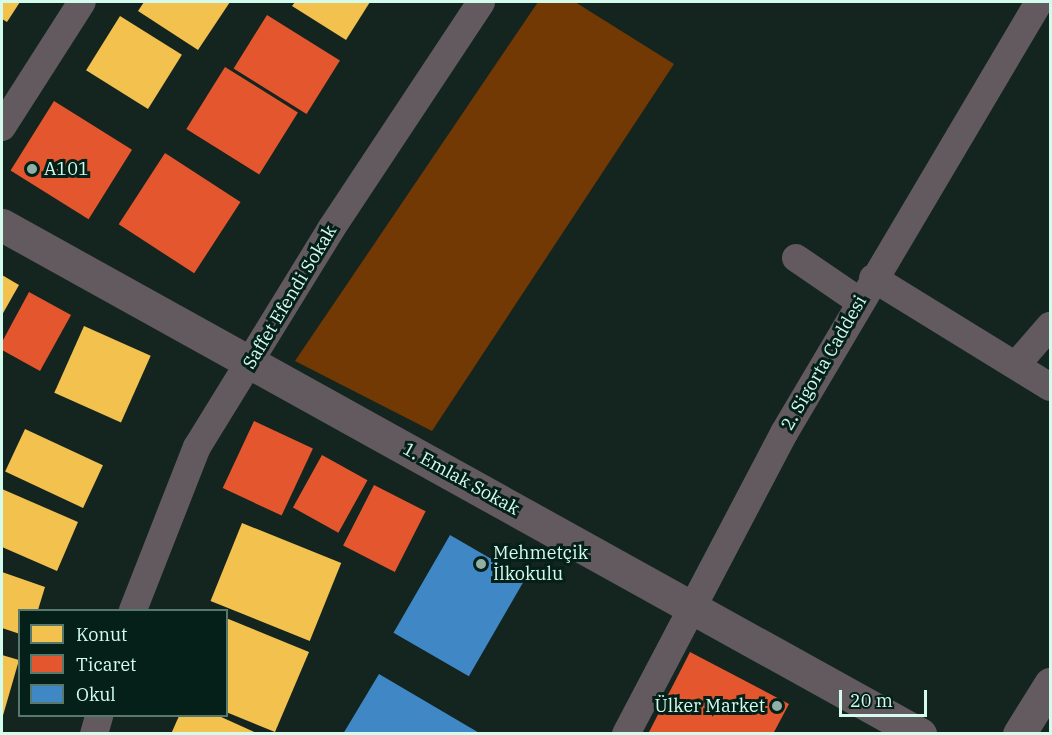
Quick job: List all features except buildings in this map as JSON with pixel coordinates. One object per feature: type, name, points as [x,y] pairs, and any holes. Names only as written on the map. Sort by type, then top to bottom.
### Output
[{"type":"main road","points":[[1019,734],[1050,684]]},
{"type":"street","points":[[2,127],[82,2]]},
{"type":"street","name":"Saffet Efendi Sokak","points":[[133,609],[197,447],[331,229],[482,2]]},
{"type":"street","name":"2. Sigorta Caddesi","points":[[626,734],[866,289],[1039,2]]},
{"type":"street","name":"1. Emlak Sokak","points":[[2,225],[920,734]]},
{"type":"street","points":[[796,258],[866,289],[1016,365],[1050,387]]},
{"type":"street","points":[[1016,365],[1050,326]]},
{"type":"street","points":[[94,734],[99,717]]},
{"type":"shaded area","points":[[538,2],[575,2],[674,64],[432,431],[295,361]]},
{"type":"place","name":"A101","points":[[32,169]]},
{"type":"place","name":"Mehmetçik İlkokulu","points":[[481,564]]},
{"type":"place","name":"Ülker Market","points":[[777,706]]}]
